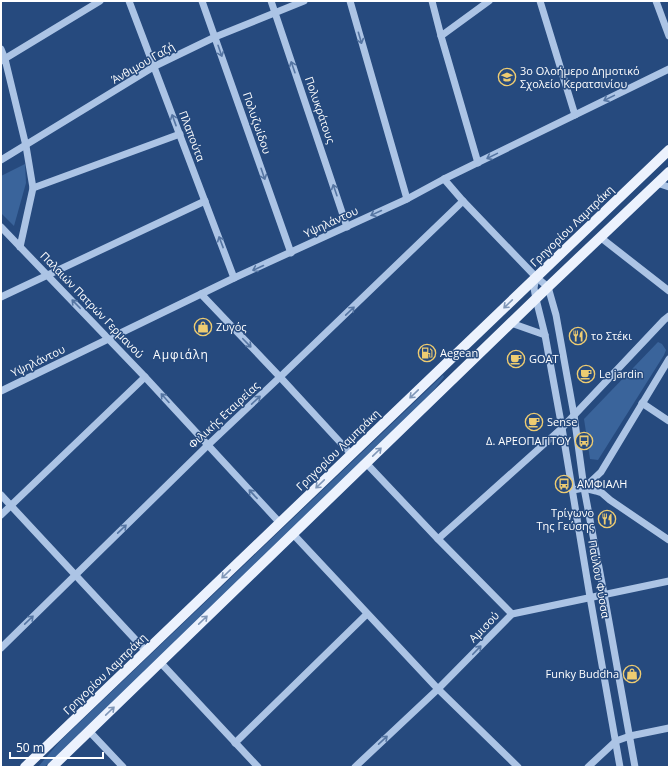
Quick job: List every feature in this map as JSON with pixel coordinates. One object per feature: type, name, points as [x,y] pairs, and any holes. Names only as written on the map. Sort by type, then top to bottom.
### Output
[{"type":"main road","name":"Γρηγορίου Λαμπράκη","points":[[25,767],[669,150]]},
{"type":"main road","points":[[52,767],[510,323],[669,172]]},
{"type":"street","points":[[3,60],[100,1]]},
{"type":"street","name":"Πλαπούτα","points":[[129,1],[234,278]]},
{"type":"street","name":"Πολυζωίδου","points":[[202,1],[290,253]]},
{"type":"street","name":"Πολυκράτους","points":[[271,1],[347,227]]},
{"type":"street","name":"Άνθιμου Γαζή","points":[[1,160],[154,66],[215,37],[304,1]]},
{"type":"street","points":[[350,1],[407,199]]},
{"type":"street","points":[[432,1],[478,162]]},
{"type":"street","points":[[441,36],[489,1]]},
{"type":"street","points":[[540,1],[575,115]]},
{"type":"street","points":[[656,1],[667,23],[669,36]]},
{"type":"street","points":[[1,49],[26,146],[33,188],[20,247]]},
{"type":"street","name":"Υψηλάντου","points":[[1,391],[234,278],[407,199],[478,162],[669,69]]},
{"type":"street","points":[[33,188],[180,134]]},
{"type":"street","points":[[444,179],[536,277],[548,287]]},
{"type":"street","points":[[657,183],[669,187]]},
{"type":"street","points":[[1,297],[205,201]]},
{"type":"street","name":"Φιλικής Εταιρείας","points":[[1,648],[208,445],[464,201]]},
{"type":"street","name":"Παλαιών Πατρών Γερμανού","points":[[1,227],[145,377],[280,523]]},
{"type":"street","points":[[600,237],[669,291]]},
{"type":"street","name":"Παύλου Φύσσα","points":[[536,277],[534,288],[545,335],[562,428],[620,767]]},
{"type":"street","name":"Παύλου Φύσσα","points":[[548,287],[556,315],[574,415],[584,488],[635,767]]},
{"type":"street","points":[[201,294],[351,454]]},
{"type":"street","points":[[438,539],[562,428],[669,316]]},
{"type":"street","points":[[510,323],[545,335]]},
{"type":"street","points":[[584,488],[601,472],[669,359]]},
{"type":"street","points":[[1,515],[145,377]]},
{"type":"street","points":[[642,404],[669,421]]},
{"type":"street","points":[[562,428],[573,433],[577,439]]},
{"type":"street","points":[[366,463],[512,614]]},
{"type":"street","points":[[573,490],[584,488],[602,493],[669,540]]},
{"type":"street","points":[[1,495],[146,651]]},
{"type":"street","points":[[293,534],[438,689],[518,767]]},
{"type":"street","name":"Αμισού","points":[[355,767],[438,689],[512,614],[669,581]]},
{"type":"street","points":[[235,743],[367,614]]},
{"type":"street","points":[[160,662],[258,767]]},
{"type":"street","points":[[588,767],[616,741],[630,736],[669,728]]},
{"type":"street","points":[[89,731],[123,767]]},
{"type":"shaded area","points":[[25,164],[26,183],[14,226],[1,213],[1,176]]},
{"type":"shaded area","points":[[658,342],[662,344],[666,350],[664,355],[598,460],[590,459],[584,419]]},
{"type":"shaded area","points":[[443,375],[444,377],[422,405],[89,731],[44,767],[38,767],[60,741]]},
{"type":"place","name":"3ο Ολοήμερο Δημοτικό Σχολείο Κερατσινίου","points":[[507,77]]},
{"type":"place","name":"Ζυγός","points":[[203,327]]},
{"type":"place","name":"το Στέκι","points":[[578,336]]},
{"type":"place","name":"Aegean","points":[[427,353]]},
{"type":"place","name":"GOAT","points":[[516,359]]},
{"type":"place","name":"Le jardin","points":[[586,374]]},
{"type":"place","name":"Sense","points":[[534,422]]},
{"type":"place","name":"Δ. ΑΡΕΟΠΑΓΙΤΟΥ","points":[[584,441]]},
{"type":"place","name":"ΑΜΦΙΑΛΗ","points":[[564,484]]},
{"type":"place","name":"Τρίγωνο Της Γεύσης","points":[[607,519]]},
{"type":"place","name":"Funky Buddha","points":[[632,674]]},
{"type":"district","name":"Αμφιάλη","points":[[181,355]]}]
